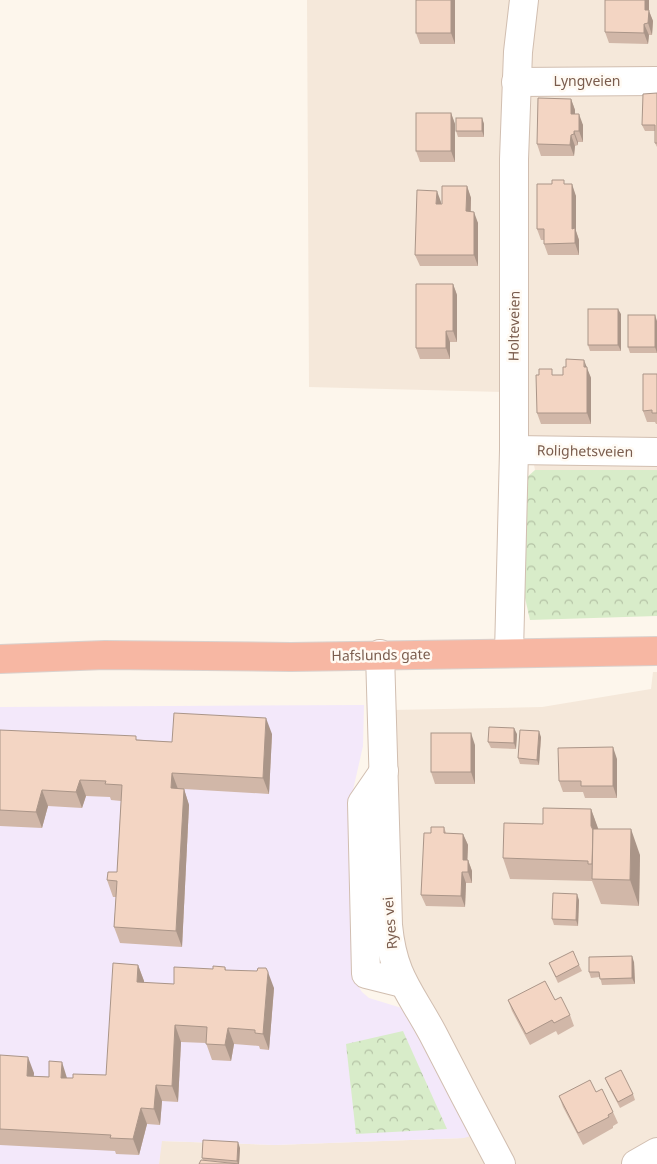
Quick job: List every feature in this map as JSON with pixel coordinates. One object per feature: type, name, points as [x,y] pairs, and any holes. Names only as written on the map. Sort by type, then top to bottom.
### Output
[{"type":"highway","name":"Hafslunds gate","points":[[0,648],[105,655]]},
{"type":"highway","name":"Hafslunds gate","points":[[0,659],[105,655],[291,657],[380,654],[657,651]]},
{"type":"street","name":"Holteveien","points":[[509,653],[514,450],[514,159],[516,82],[524,0]]},
{"type":"street","name":"Lyngveien","points":[[516,82],[657,80]]},
{"type":"street","name":"Rolighetsveien","points":[[514,450],[657,452]]},
{"type":"street","name":"Ryes vei","points":[[380,654],[388,925],[392,956],[402,983],[428,1024],[501,1164]]},
{"type":"street","points":[[636,1164],[657,1152]]},
{"type":"shaded area","points":[[307,0],[657,0],[657,470],[535,470],[525,418],[502,392],[309,387]]},
{"type":"shaded area","points":[[653,672],[657,672],[657,1164],[159,1164],[161,1141],[275,1145],[464,1138],[402,983],[391,710],[542,707],[651,689]]},
{"type":"shaded area","points":[[364,705],[363,746],[351,799],[352,976],[362,992],[369,998],[405,1009],[471,1136],[464,1138],[275,1145],[162,1141],[159,1164],[0,1164],[0,707]]},
{"type":"green space","points":[[535,470],[657,470],[657,616],[530,620],[523,589],[525,479]]},
{"type":"green space","points":[[403,1031],[447,1129],[356,1134],[346,1044]]},
{"type":"building","points":[[416,0],[451,0],[451,33],[416,33]]},
{"type":"building","points":[[605,0],[645,0],[645,10],[649,10],[648,23],[644,24],[644,33],[605,32]]},
{"type":"building","points":[[657,93],[657,143],[655,143],[655,125],[642,125],[643,94]]},
{"type":"building","points":[[538,98],[571,99],[571,114],[579,114],[579,131],[574,131],[574,134],[571,135],[570,145],[537,144]]},
{"type":"building","points":[[416,113],[451,113],[451,151],[416,151]]},
{"type":"building","points":[[456,118],[482,118],[482,131],[456,131]]},
{"type":"building","points":[[552,180],[564,180],[564,184],[572,184],[572,229],[575,228],[575,243],[544,244],[544,229],[537,229],[537,184],[552,184]]},
{"type":"building","points":[[442,186],[467,186],[466,211],[474,212],[474,255],[415,255],[417,190],[437,191],[436,204],[442,204]]},
{"type":"building","points":[[416,284],[453,284],[453,331],[446,331],[446,348],[416,348]]},
{"type":"building","points":[[588,309],[618,309],[618,345],[588,345]]},
{"type":"building","points":[[628,315],[655,315],[655,347],[628,347]]},
{"type":"building","points":[[566,359],[584,360],[584,367],[587,367],[587,413],[537,413],[536,375],[539,375],[539,369],[552,369],[552,375],[563,375]]},
{"type":"building","points":[[643,374],[657,374],[657,413],[652,413],[652,410],[643,411]]},
{"type":"building","points":[[174,713],[266,718],[263,778],[172,773],[171,788],[184,789],[176,931],[114,927],[117,881],[107,880],[108,872],[117,872],[122,785],[105,784],[106,781],[80,780],[76,792],[42,790],[36,812],[0,810],[0,730],[136,736],[136,740],[172,742]]},
{"type":"building","points":[[489,727],[514,728],[514,743],[488,742]]},
{"type":"building","points":[[520,730],[539,731],[537,760],[518,758]]},
{"type":"building","points":[[431,733],[471,733],[471,772],[431,772]]},
{"type":"building","points":[[613,747],[613,786],[581,786],[581,781],[559,781],[558,748]]},
{"type":"building","points":[[543,808],[591,809],[591,826],[593,830],[592,864],[588,864],[588,861],[503,858],[504,823],[543,824]]},
{"type":"building","points":[[431,827],[444,827],[444,833],[463,834],[463,860],[468,860],[468,872],[462,872],[461,896],[421,895],[424,833],[431,833]]},
{"type":"building","points":[[593,829],[631,829],[630,880],[592,879]]},
{"type":"building","points":[[553,893],[577,894],[576,920],[552,919]]},
{"type":"building","points":[[573,951],[579,965],[556,977],[549,963]]},
{"type":"building","points":[[632,956],[632,978],[600,979],[599,972],[589,972],[589,957]]},
{"type":"building","points":[[113,963],[138,965],[137,982],[174,984],[174,967],[213,969],[213,966],[225,967],[225,970],[257,971],[258,968],[266,968],[268,972],[263,1034],[255,1033],[255,1030],[228,1028],[225,1045],[206,1044],[207,1027],[175,1025],[172,1086],[156,1085],[154,1109],[141,1108],[133,1139],[110,1138],[111,1135],[0,1129],[0,1055],[28,1057],[27,1076],[49,1077],[49,1061],[62,1062],[61,1078],[73,1078],[73,1074],[106,1075]]},
{"type":"building","points":[[545,981],[555,1000],[561,997],[570,1015],[554,1023],[552,1020],[526,1034],[508,1000]]},
{"type":"building","points":[[621,1070],[633,1094],[618,1102],[605,1078]]},
{"type":"building","points":[[590,1080],[596,1092],[602,1089],[613,1112],[608,1115],[609,1117],[578,1133],[559,1096]]},
{"type":"building","points":[[203,1140],[238,1142],[237,1161],[202,1158]]},
{"type":"building","points":[[201,1160],[239,1164],[199,1164]]}]
